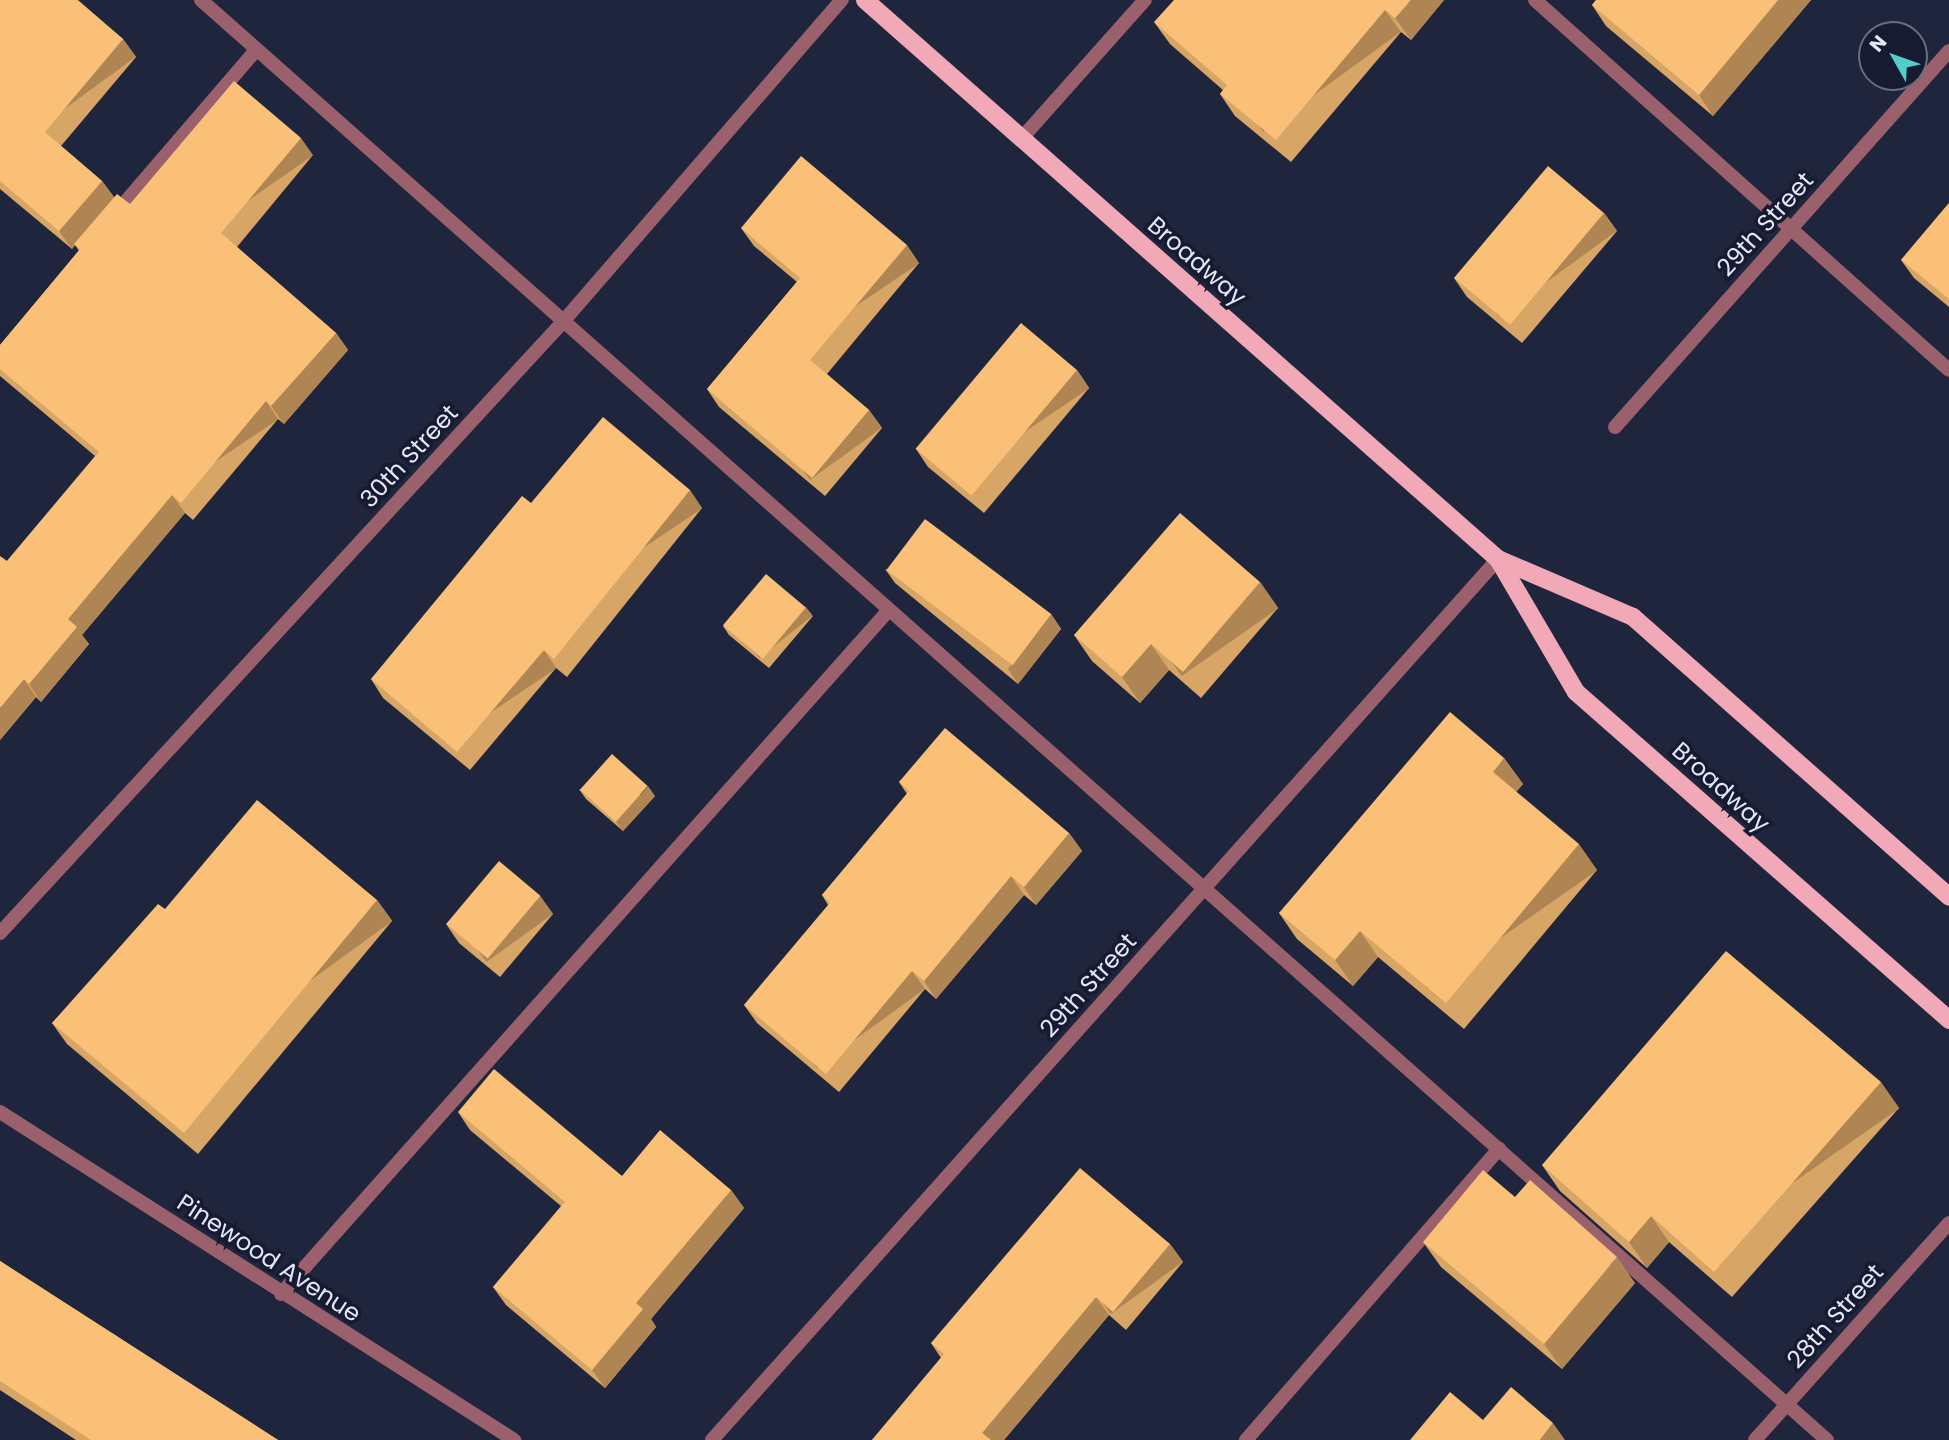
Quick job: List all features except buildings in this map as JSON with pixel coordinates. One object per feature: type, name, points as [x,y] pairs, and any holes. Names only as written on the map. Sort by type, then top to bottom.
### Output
[{"type":"main road","name":"Broadway","points":[[865,0],[1498,559],[1633,617],[1949,897]]},
{"type":"main road","name":"Broadway","points":[[1498,559],[1576,692],[1949,1020]]},
{"type":"street","points":[[201,0],[561,324],[1204,888],[1827,1440]]},
{"type":"street","name":"30th Street","points":[[0,933],[561,324],[842,0]]},
{"type":"street","points":[[1021,139],[1145,0]]},
{"type":"street","points":[[1535,0],[1949,370]]},
{"type":"street","points":[[106,224],[256,50]]},
{"type":"street","name":"29th Street","points":[[1615,427],[1949,51]]},
{"type":"street","name":"29th Street","points":[[712,1440],[1498,559]]},
{"type":"street","points":[[281,1294],[888,611]]},
{"type":"street","name":"Pinewood Avenue","points":[[0,1112],[281,1294],[514,1440]]},
{"type":"street","points":[[1246,1440],[1499,1149]]},
{"type":"street","name":"28th Street","points":[[1755,1440],[1949,1223]]}]
